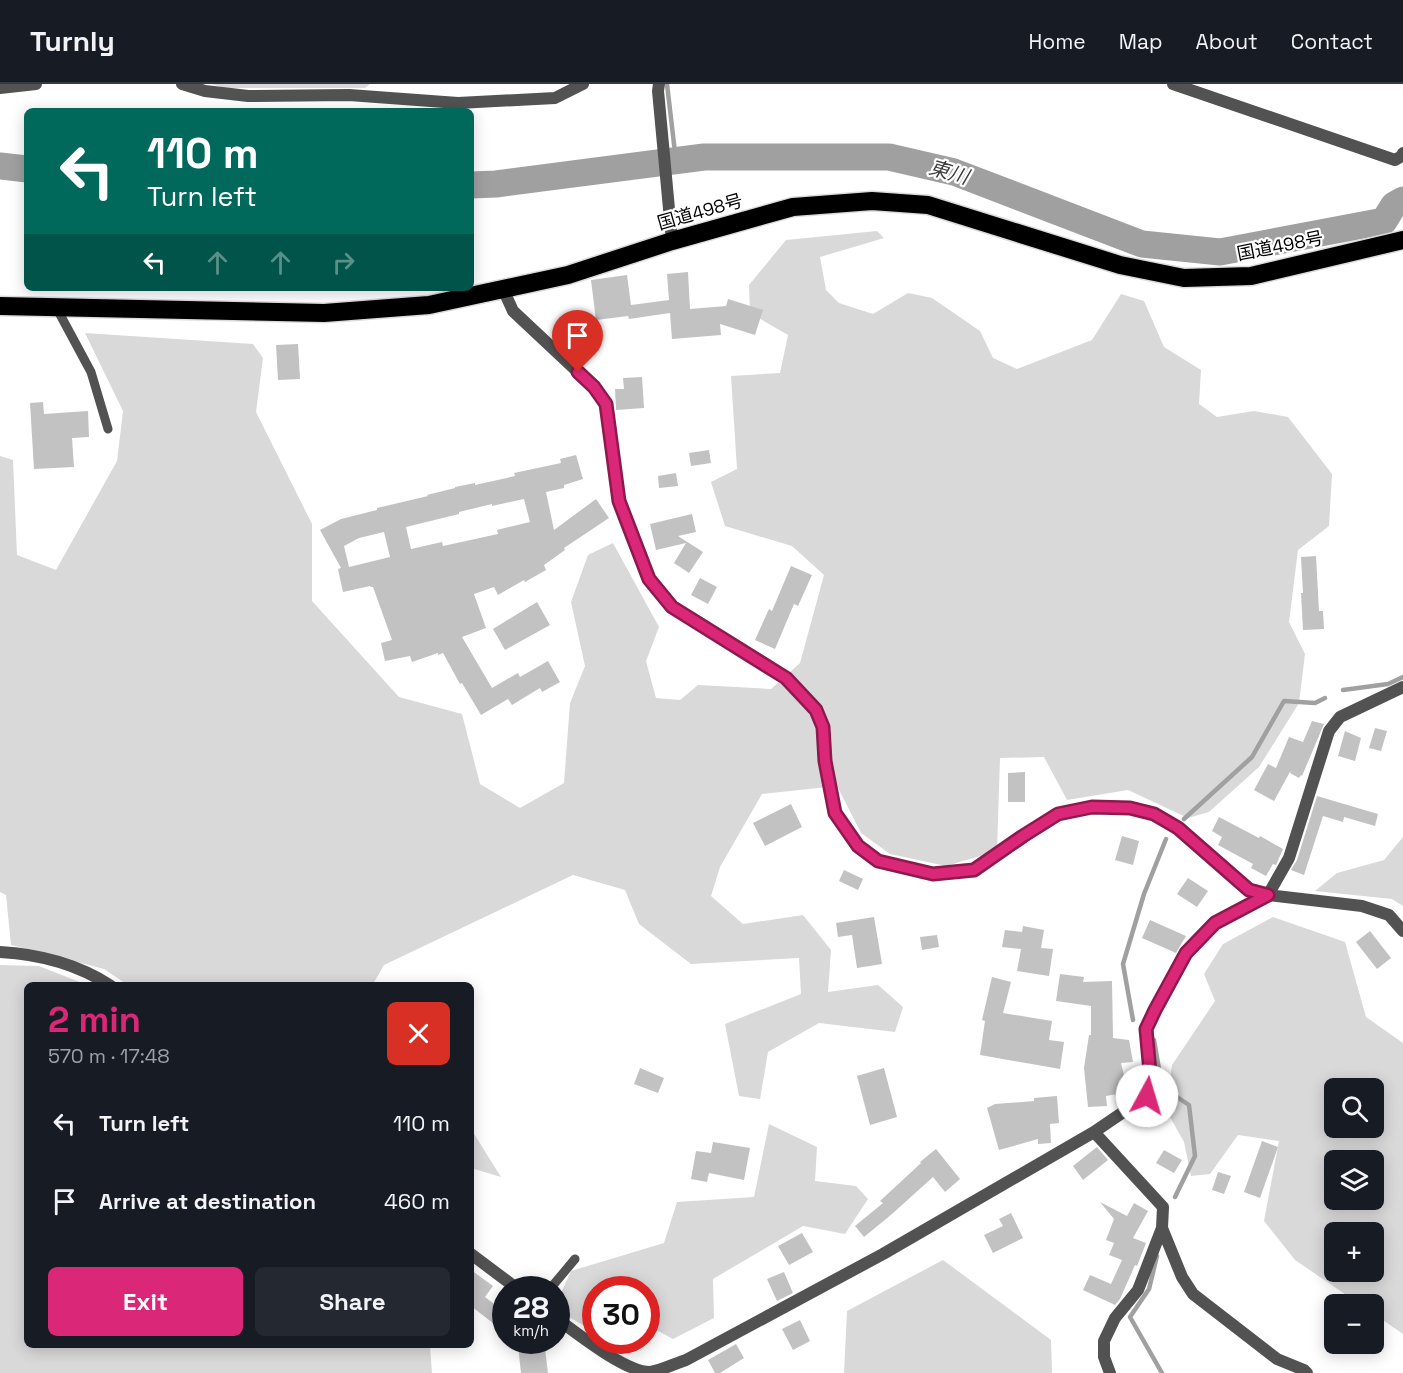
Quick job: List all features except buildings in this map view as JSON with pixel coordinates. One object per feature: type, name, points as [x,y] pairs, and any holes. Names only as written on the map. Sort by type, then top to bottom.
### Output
[{"type":"highway","name":"国道498号","points":[[0,306],[324,313],[429,304],[568,275],[672,241],[793,207],[872,201],[928,206],[1120,265],[1184,278],[1251,276],[1403,240]]},
{"type":"street","points":[[0,88],[36,84]]},
{"type":"street","points":[[182,84],[205,91],[248,96],[349,95],[458,103],[555,98],[583,84]]},
{"type":"street","points":[[659,84],[672,241]]},
{"type":"street","points":[[1173,84],[1395,160],[1403,153]]},
{"type":"street","points":[[503,290],[513,311],[594,387],[606,404],[619,501],[649,579],[672,607],[786,678],[816,710],[823,727],[825,761],[835,813],[858,846],[878,861],[933,874],[974,870],[1058,814],[1092,807],[1130,808],[1154,814],[1178,828],[1249,890],[1268,895],[1362,906],[1389,915],[1403,930]]},
{"type":"street","points":[[570,1329],[597,1349],[635,1369],[651,1372],[686,1360],[873,1259],[1094,1132],[1147,1096],[1151,1083],[1146,1029],[1186,953],[1215,923],[1268,895],[1289,858],[1329,731],[1340,717],[1403,687]]},
{"type":"street","points":[[0,952],[39,957],[84,970],[104,982]]},
{"type":"street","points":[[1094,1132],[1163,1208],[1162,1228],[1138,1290],[1115,1318],[1104,1341],[1104,1357],[1110,1373]]},
{"type":"street","points":[[1162,1228],[1182,1276],[1193,1294],[1277,1359],[1307,1373]]},
{"type":"street","points":[[474,1256],[500,1276]]},
{"type":"lane","points":[[56,307],[91,372],[108,429]]},
{"type":"lane","points":[[561,1276],[575,1259]]},
{"type":"shaded area","points":[[211,84],[370,84],[365,88],[225,88]]},
{"type":"shaded area","points":[[877,231],[884,238],[820,257],[826,290],[839,303],[873,314],[908,293],[932,298],[980,331],[993,358],[1017,369],[1092,340],[1121,294],[1144,301],[1164,347],[1201,370],[1199,404],[1217,417],[1254,411],[1288,417],[1332,474],[1329,526],[1298,550],[1289,622],[1305,654],[1299,703],[1259,767],[1209,812],[1188,818],[1128,790],[1067,800],[1044,757],[1000,758],[997,851],[946,866],[890,854],[861,833],[837,786],[762,794],[720,867],[711,896],[743,924],[803,915],[831,950],[828,992],[878,985],[903,1007],[895,1032],[819,1023],[768,1052],[760,1099],[739,1096],[725,1024],[801,994],[799,958],[691,964],[639,924],[625,890],[573,875],[384,965],[374,982],[124,982],[104,969],[11,945],[6,895],[0,892],[0,456],[13,460],[17,555],[56,570],[117,461],[123,411],[85,333],[253,344],[263,358],[256,412],[312,524],[312,601],[399,697],[462,714],[480,784],[520,808],[564,783],[570,703],[585,666],[571,602],[588,555],[613,543],[659,627],[646,661],[656,698],[680,700],[698,685],[771,689],[800,663],[824,575],[792,546],[725,526],[711,482],[737,469],[731,376],[780,373],[788,335],[750,313],[749,285],[786,240]]},
{"type":"shaded area","points":[[1403,837],[1403,906],[1392,899],[1315,891],[1337,873],[1384,860]]},
{"type":"shaded area","points":[[1273,917],[1345,942],[1366,1017],[1403,1043],[1403,1334],[1384,1321],[1384,1294],[1345,1294],[1327,1282],[1384,1282],[1384,1222],[1324,1222],[1324,1280],[1295,1260],[1264,1221],[1279,1141],[1238,1135],[1210,1174],[1191,1176],[1184,1142],[1166,1110],[1172,1065],[1215,1001],[1204,974],[1223,944]]},
{"type":"shaded area","points":[[0,965],[39,966],[79,982],[24,982],[24,1348],[430,1348],[432,1373],[0,1373]]},
{"type":"shaded area","points":[[769,1124],[817,1147],[815,1181],[856,1186],[868,1199],[845,1234],[803,1226],[713,1279],[714,1318],[673,1339],[660,1332],[660,1276],[582,1276],[582,1325],[570,1318],[569,1276],[571,1271],[664,1243],[677,1202],[754,1197]]},
{"type":"shaded area","points":[[474,1134],[501,1177],[474,1169]]},
{"type":"shaded area","points":[[943,1260],[1051,1340],[1052,1373],[844,1373],[847,1311]]},
{"type":"waterway","points":[[667,84],[676,161]]},
{"type":"waterway","name":"東川","points":[[474,185],[704,157],[889,157],[954,172],[1142,244],[1220,252],[1384,221],[1394,205],[1403,200]]},
{"type":"waterway","name":"東川","points":[[0,166],[24,169]]},
{"type":"waterway","points":[[1343,690],[1388,684],[1403,677]]},
{"type":"waterway","points":[[1184,819],[1252,757],[1284,701],[1315,703],[1325,698]]},
{"type":"waterway","points":[[1133,1020],[1123,964],[1144,894],[1166,839]]},
{"type":"waterway","points":[[1154,1040],[1162,1087],[1189,1105],[1195,1156],[1175,1197]]},
{"type":"waterway","points":[[1157,1256],[1149,1289],[1130,1317],[1162,1373]]},
{"type":"route","points":[[578,372],[594,387],[606,404],[619,501],[649,579],[672,607],[786,678],[816,710],[823,727],[825,761],[835,813],[858,846],[878,861],[933,874],[974,870],[1058,814],[1092,807],[1130,808],[1154,814],[1178,828],[1249,890],[1268,895],[1215,923],[1186,953],[1146,1029],[1151,1083],[1147,1096]]}]
